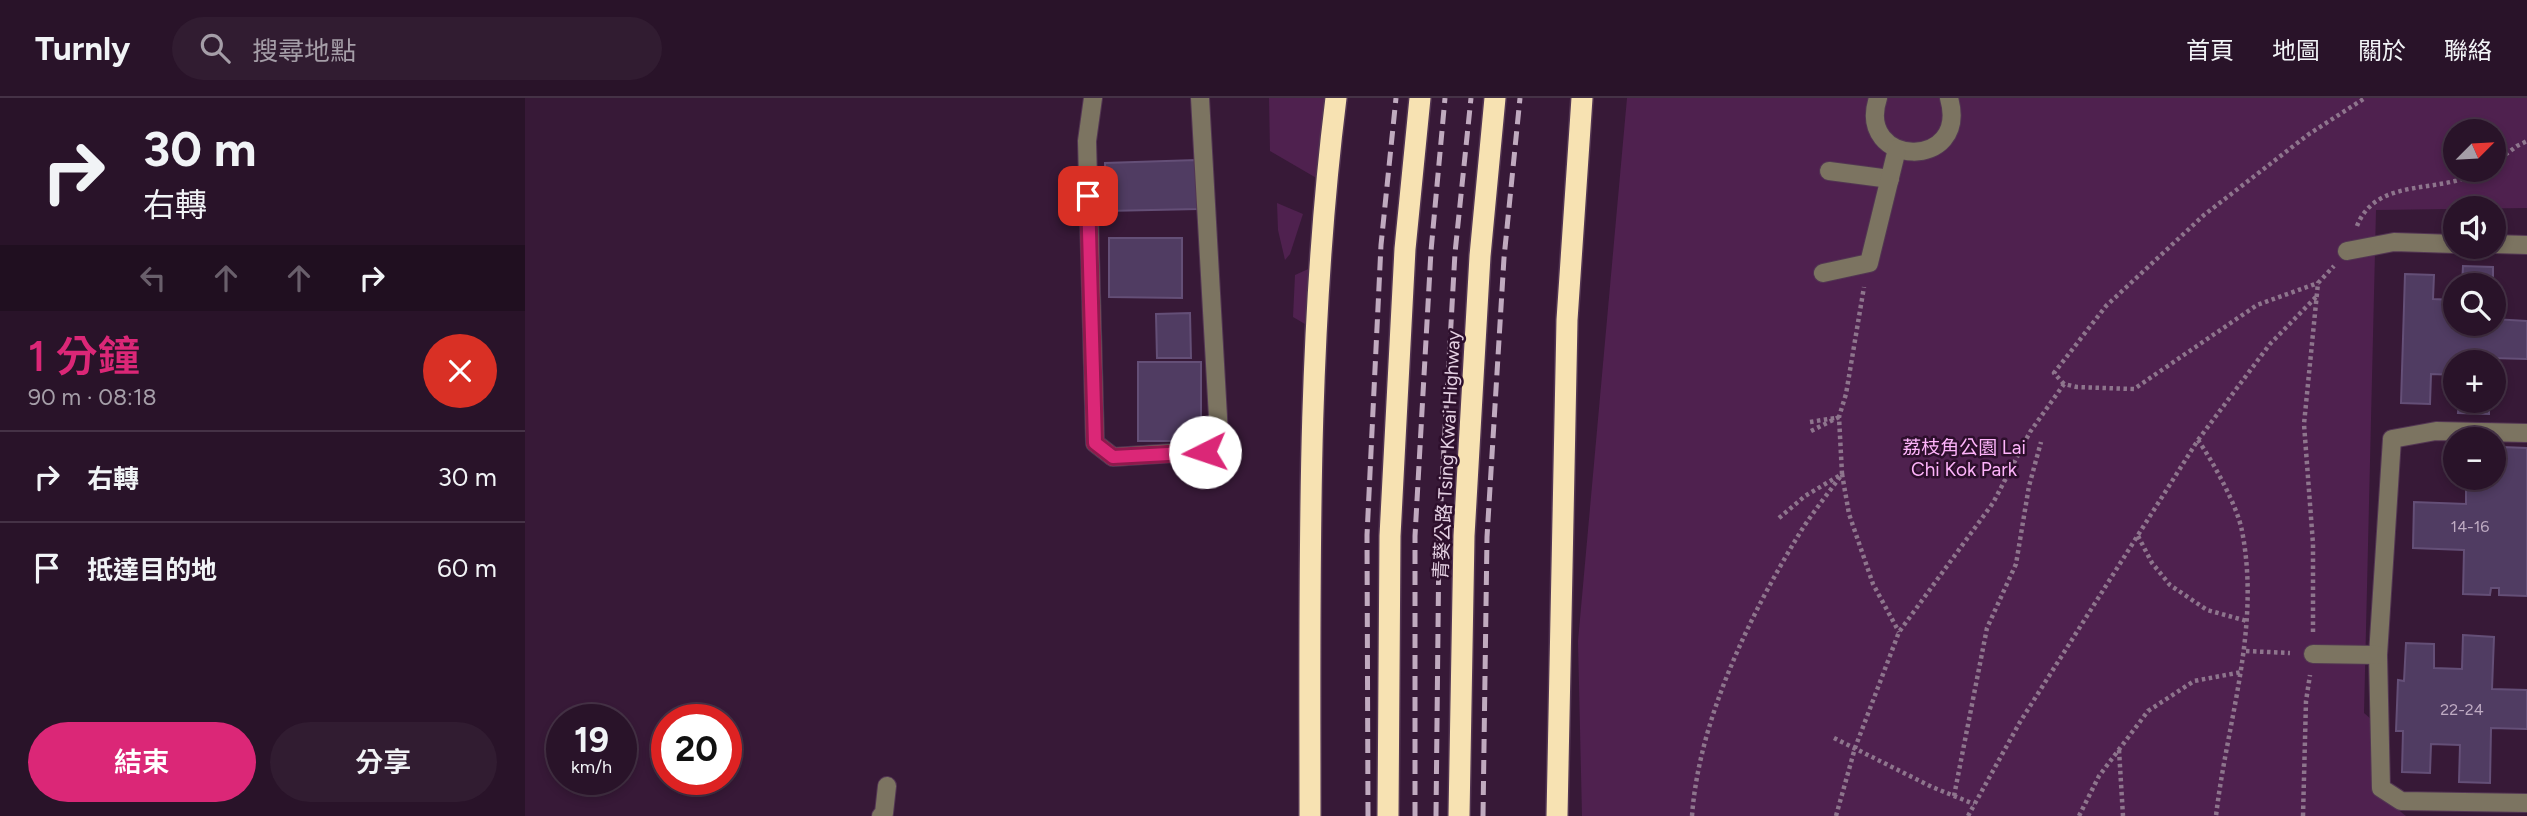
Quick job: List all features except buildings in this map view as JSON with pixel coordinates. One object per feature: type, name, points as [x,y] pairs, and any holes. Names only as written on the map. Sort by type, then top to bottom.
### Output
[{"type":"highway","points":[[1310,816],[1310,462],[1317,306],[1329,151],[1336,98]]},
{"type":"highway","points":[[1388,816],[1389,536],[1405,248],[1420,98]]},
{"type":"highway","name":"青葵公路 Tsing Kwai Highway","points":[[1459,816],[1464,536],[1480,256],[1495,98]]},
{"type":"highway","points":[[1557,816],[1567,320],[1582,98]]},
{"type":"street","points":[[1093,98],[1087,141],[1095,443],[1113,457],[1205,452],[1219,435],[1200,98]]},
{"type":"street","points":[[1878,98],[1875,110],[1878,129],[1889,144],[1906,152],[1922,152],[1941,142],[1951,126],[1952,107],[1949,98]]},
{"type":"street","points":[[1823,273],[1870,262],[1898,149]]},
{"type":"street","points":[[1829,172],[1890,179]]},
{"type":"street","points":[[2347,251],[2394,242],[2443,244]]},
{"type":"street","points":[[2506,244],[2527,245]]},
{"type":"street","points":[[2527,433],[2436,431],[2392,439],[2378,655],[2381,788],[2401,801],[2527,803]]},
{"type":"street","points":[[2313,654],[2378,655]]},
{"type":"street","points":[[881,816],[884,813],[887,786]]},
{"type":"path","points":[[2365,98],[2309,134],[2204,215],[2106,306],[2054,373],[2064,384],[2134,389],[2256,305],[2318,283],[2347,251],[2362,212],[2389,193],[2452,182]]},
{"type":"path","points":[[2506,154],[2527,141]]},
{"type":"path","points":[[1870,262],[1846,394],[1839,417],[1842,474],[1849,514],[1873,584],[1899,632]]},
{"type":"path","points":[[2303,816],[2306,701],[2313,654],[2313,544],[2304,424],[2318,283]]},
{"type":"path","points":[[1968,816],[2020,722],[2198,440],[2270,344],[2316,296]]},
{"type":"path","points":[[1836,816],[1855,748],[1899,632],[1993,503],[2030,432],[2064,384]]},
{"type":"path","points":[[1810,422],[1839,417]]},
{"type":"path","points":[[1811,431],[1839,417]]},
{"type":"path","points":[[2198,440],[2214,463],[2242,529],[2247,583],[2246,651],[2216,816]]},
{"type":"path","points":[[1954,796],[1987,628],[2016,564],[2029,486],[2041,442]]},
{"type":"path","points":[[1779,518],[1805,496],[1842,474]]},
{"type":"path","points":[[1692,816],[1706,737],[1742,641],[1799,534],[1842,474]]},
{"type":"path","points":[[2138,535],[2152,563],[2171,585],[2207,610],[2247,622]]},
{"type":"path","points":[[2246,651],[2313,654]]},
{"type":"path","points":[[2079,816],[2099,776],[2148,711],[2194,681],[2242,671]]},
{"type":"path","points":[[1834,738],[1974,804]]},
{"type":"path","points":[[2119,749],[2123,816]]},
{"type":"green space","points":[[1269,98],[1333,98],[1325,183],[1270,151]]},
{"type":"green space","name":"荔枝角公園 Lai Chi Kok Park","points":[[1627,98],[2527,98],[2527,208],[2506,208],[2506,196],[2443,196],[2443,209],[2376,210],[2364,713],[2379,726],[2386,758],[2371,788],[2406,816],[1582,816],[1578,641]]},
{"type":"green space","points":[[1277,203],[1303,214],[1290,254],[1285,260],[1278,230]]},
{"type":"green space","points":[[1315,266],[1310,327],[1293,317],[1295,275]]},
{"type":"railway","points":[[1368,816],[1367,535],[1381,245],[1396,98]]},
{"type":"railway","points":[[1415,816],[1415,536],[1431,251],[1445,98]]},
{"type":"railway","points":[[1436,816],[1439,536],[1455,253],[1471,98]]},
{"type":"railway","points":[[1483,816],[1487,537],[1504,258],[1520,98]]},
{"type":"route","points":[[1088,196],[1095,443],[1113,457],[1205,452]]}]
